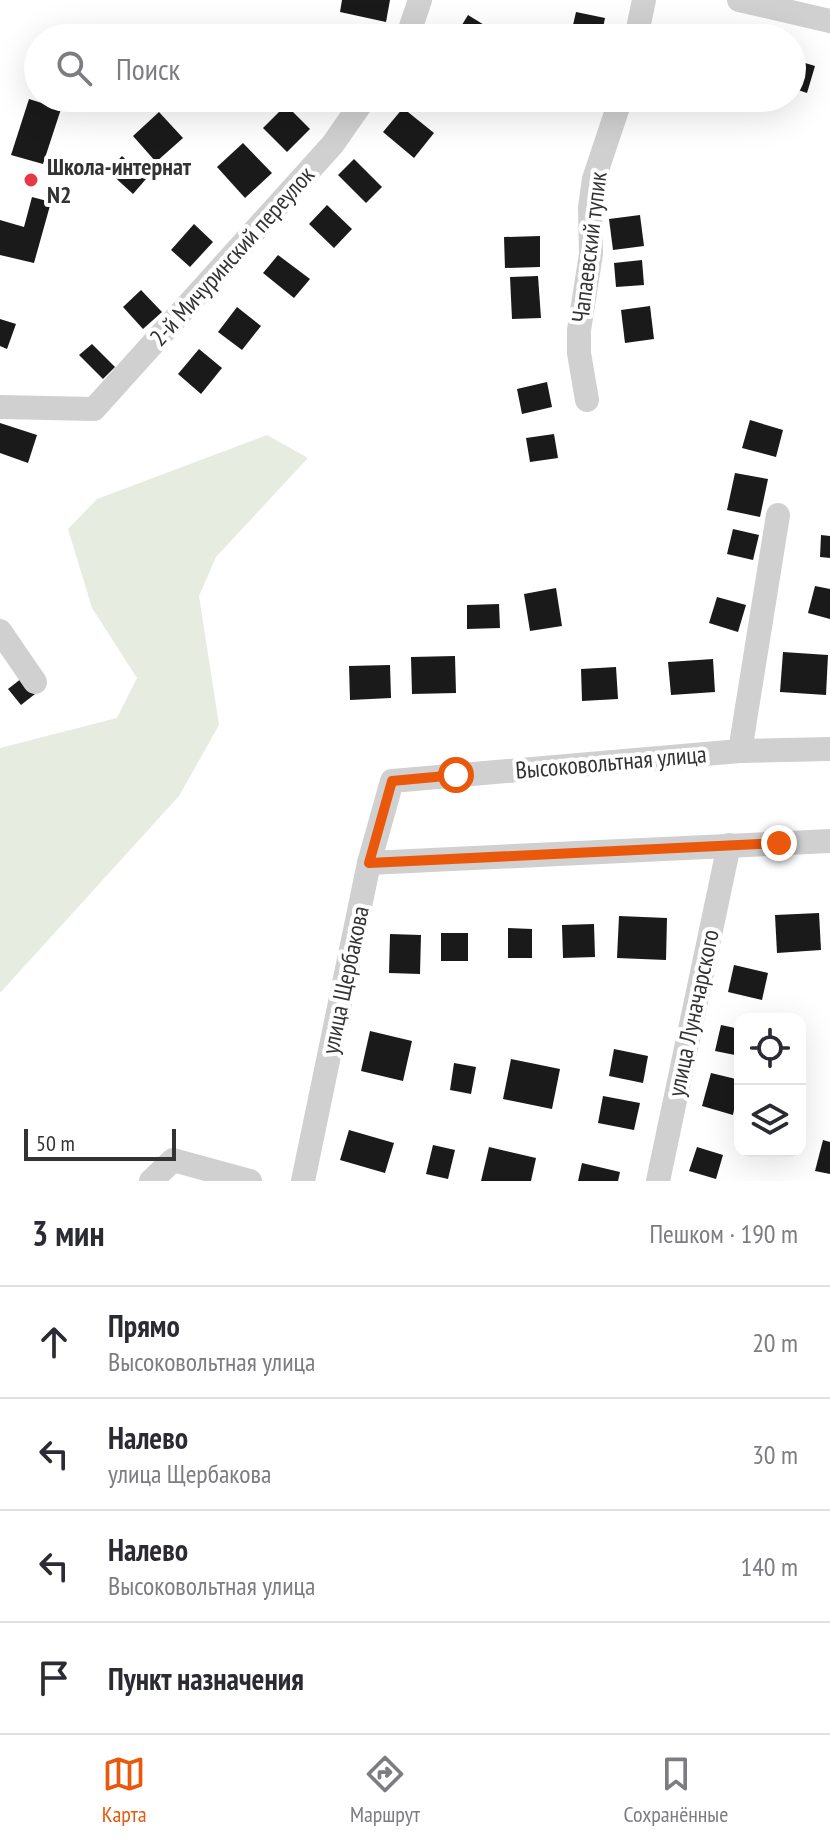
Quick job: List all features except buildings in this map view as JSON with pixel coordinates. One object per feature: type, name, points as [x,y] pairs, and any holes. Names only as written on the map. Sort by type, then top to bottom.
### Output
[{"type":"street","points":[[413,24],[420,0]]},
{"type":"street","points":[[639,24],[644,0]]},
{"type":"street","points":[[739,0],[830,21]]},
{"type":"street","name":"2-й Мичуринский переулок","points":[[0,407],[94,409],[333,144],[355,112]]},
{"type":"street","name":"Чапаевский тупик","points":[[587,400],[579,353],[579,330],[591,254],[590,207],[594,179],[616,112]]},
{"type":"street","points":[[740,751],[778,515]]},
{"type":"street","points":[[0,631],[35,682]]},
{"type":"street","name":"Высоковольтная улица","points":[[392,781],[740,751],[830,749]]},
{"type":"street","name":"улица Щербакова","points":[[303,1181],[369,863],[392,781]]},
{"type":"street","points":[[369,863],[830,841]]},
{"type":"street","name":"улица Луначарского","points":[[658,1181],[729,845]]},
{"type":"street","points":[[151,1181],[173,1160],[250,1181]]},
{"type":"shaded area","points":[[267,435],[308,458],[216,557],[199,596],[219,725],[179,796],[0,993],[0,748],[117,718],[137,678],[92,608],[68,529],[97,499]]},
{"type":"place","name":"Школа-интернат N2","points":[[31,180]]},
{"type":"route","points":[[456,775],[392,781],[369,863],[779,843]]}]
